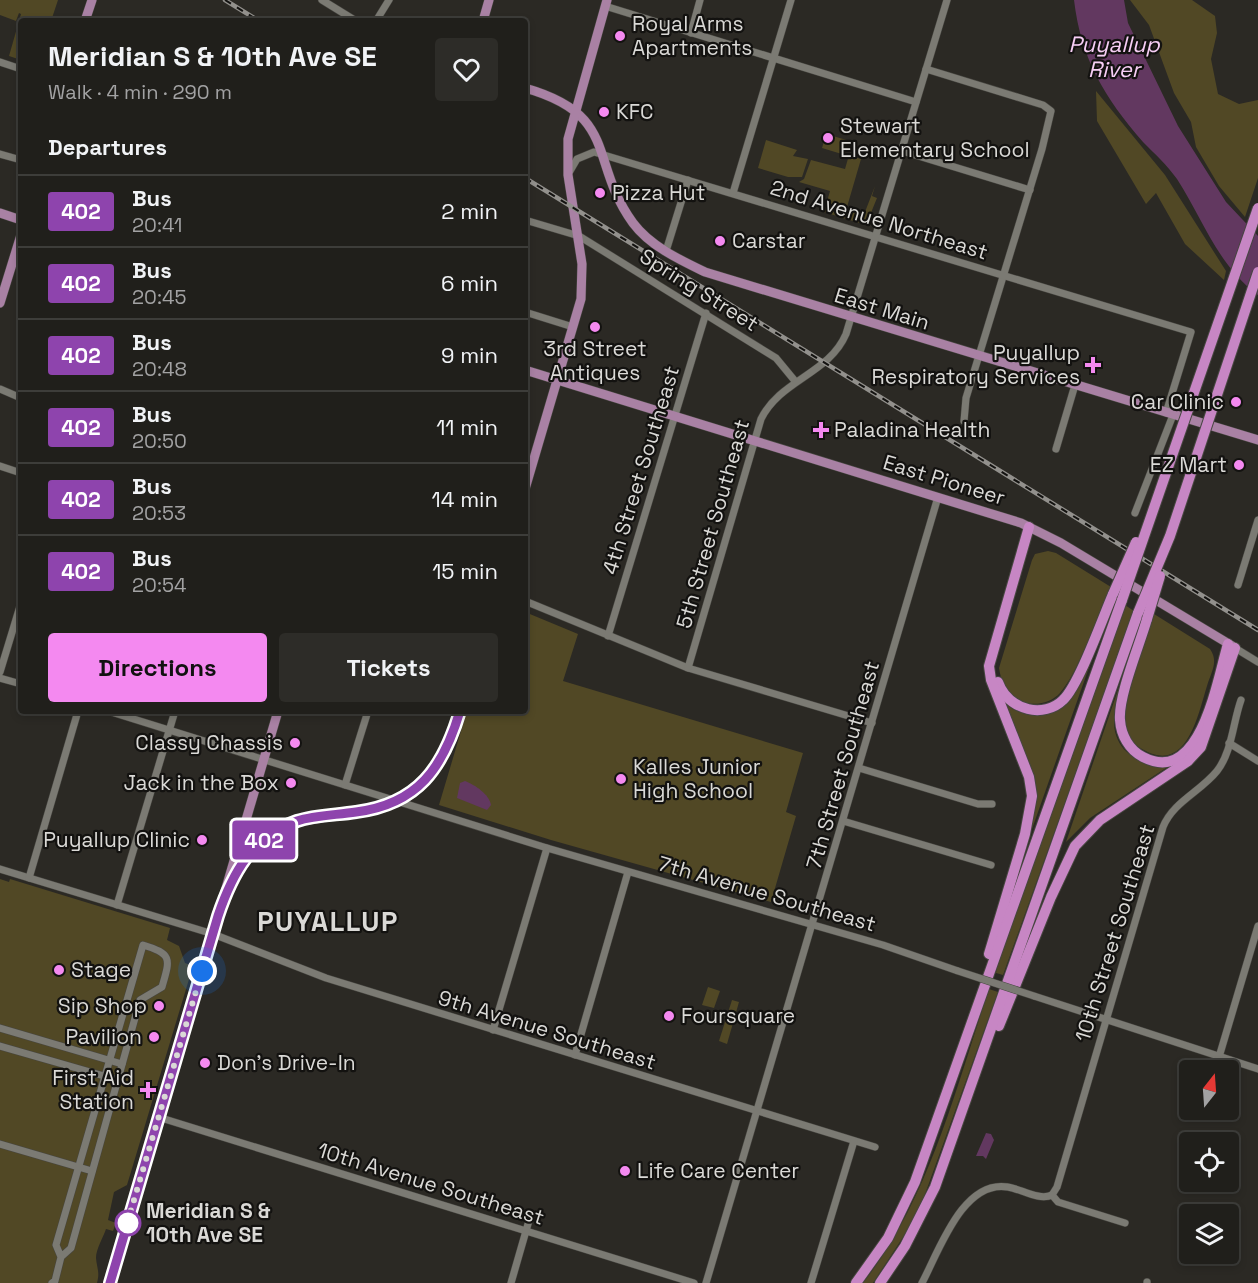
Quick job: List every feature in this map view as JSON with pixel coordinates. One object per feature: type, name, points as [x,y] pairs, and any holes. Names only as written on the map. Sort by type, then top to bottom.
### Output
[{"type":"highway","points":[[856,1283],[888,1238],[903,1209],[948,1089],[1117,597],[1169,467],[1258,208]]},
{"type":"highway","points":[[880,1283],[922,1215],[968,1094],[1143,616],[1258,273]]},
{"type":"highway","points":[[1032,528],[996,658],[998,681],[1009,700],[1036,710],[1050,708],[1062,701],[1074,683],[1117,597]]},
{"type":"highway","points":[[948,1089],[1032,804],[1029,777],[991,680],[989,666],[1032,528]]},
{"type":"highway","points":[[1143,616],[1119,718],[1128,745],[1153,761],[1172,761],[1192,748],[1203,725],[1231,646]]},
{"type":"highway","points":[[968,1094],[1069,856],[1082,836],[1095,824],[1188,761],[1201,747],[1231,646]]},
{"type":"main road","points":[[87,18],[92,0]]},
{"type":"main road","points":[[484,18],[489,0]]},
{"type":"main road","points":[[528,479],[573,327],[582,287],[578,235],[568,175],[568,139],[606,3]]},
{"type":"main road","points":[[528,89],[575,109]]},
{"type":"main road","name":"East Main","points":[[575,109],[590,127],[628,215],[640,231],[666,251],[720,278],[1258,440]]},
{"type":"main road","points":[[0,213],[18,219]]},
{"type":"main road","points":[[0,303],[18,245]]},
{"type":"main road","name":"East Pioneer","points":[[528,371],[1032,528],[1231,646]]},
{"type":"main road","points":[[111,1283],[277,714]]},
{"type":"main road","points":[[226,891],[247,856],[281,828],[298,821],[368,811],[398,802],[415,790],[440,763],[459,714]]},
{"type":"street","points":[[322,0],[351,18]]},
{"type":"street","points":[[378,18],[389,0]]},
{"type":"street","points":[[691,33],[700,0]]},
{"type":"street","points":[[733,193],[791,0]]},
{"type":"street","name":"5th Street Southeast","points":[[688,668],[754,440],[767,408],[795,381],[836,352],[851,318],[947,0]]},
{"type":"street","points":[[606,3],[691,33],[916,102]]},
{"type":"street","points":[[0,63],[18,68]]},
{"type":"street","points":[[926,69],[1050,109],[1050,121],[1030,190],[966,398],[964,421]]},
{"type":"street","points":[[902,151],[1030,190]]},
{"type":"street","name":"2nd Avenue Northeast","points":[[568,175],[574,161],[580,156],[589,152],[603,155],[1191,332],[1169,414]]},
{"type":"street","points":[[0,154],[18,159]]},
{"type":"street","points":[[666,251],[687,180]]},
{"type":"street","points":[[528,221],[578,235]]},
{"type":"street","name":"Spring Street","points":[[578,235],[776,358],[795,381]]},
{"type":"street","points":[[528,313],[573,327]]},
{"type":"street","name":"4th Street Southeast","points":[[608,636],[706,313]]},
{"type":"street","points":[[1056,449],[1075,385]]},
{"type":"street","points":[[0,389],[18,397]]},
{"type":"street","points":[[1135,513],[1169,414]]},
{"type":"street","points":[[0,466],[18,472]]},
{"type":"street","name":"7th Street Southeast","points":[[706,1283],[938,497]]},
{"type":"street","points":[[1238,585],[1258,520]]},
{"type":"street","points":[[528,602],[688,668],[872,723]]},
{"type":"street","points":[[0,672],[18,613]]},
{"type":"street","name":"East Pioneer","points":[[1231,646],[1258,662]]},
{"type":"street","points":[[0,678],[18,683]]},
{"type":"street","name":"10th Street Southeast","points":[[1052,1195],[1057,1187],[1169,813],[1217,770],[1229,743],[1241,700]]},
{"type":"street","points":[[29,878],[77,714]]},
{"type":"street","name":"7th Avenue Southeast","points":[[118,714],[547,848],[813,924],[1258,1069]]},
{"type":"street","points":[[117,905],[174,714]]},
{"type":"street","points":[[345,785],[367,714]]},
{"type":"street","points":[[1229,743],[1258,761]]},
{"type":"street","points":[[859,768],[978,804],[992,804]]},
{"type":"street","points":[[843,820],[991,865]]},
{"type":"street","points":[[493,1030],[547,848]]},
{"type":"street","name":"9th Avenue Southeast","points":[[0,869],[213,934],[326,978],[875,1147]]},
{"type":"street","points":[[575,1055],[628,872]]},
{"type":"street","points":[[1219,1057],[1258,926]]},
{"type":"street","points":[[52,1283],[55,1281],[62,1257],[71,1248],[140,1000],[162,987],[168,964],[161,950],[143,945],[56,1245],[62,1257]]},
{"type":"street","points":[[0,1028],[122,1064]]},
{"type":"street","points":[[0,1046],[118,1080]]},
{"type":"street","name":"10th Avenue Southeast","points":[[158,1117],[694,1283]]},
{"type":"street","points":[[811,1283],[854,1141]]},
{"type":"street","points":[[0,1144],[92,1171]]},
{"type":"street","points":[[922,1283],[963,1207],[978,1192],[1001,1186],[1044,1197],[1052,1195],[1058,1202],[1125,1223]]},
{"type":"street","points":[[511,1283],[531,1217]]},
{"type":"shaded area","points":[[0,0],[58,0],[52,18],[20,18],[21,14],[19,13],[16,21],[0,15]]},
{"type":"shaded area","points":[[1130,0],[1192,0],[1215,16],[1217,33],[1211,59],[1218,94],[1239,104],[1258,100],[1258,178],[1245,217],[1219,186],[1196,147],[1191,122],[1174,93],[1149,25]]},
{"type":"shaded area","points":[[18,24],[18,59],[9,56]]},
{"type":"shaded area","points":[[1096,91],[1165,175],[1226,271],[1224,280],[1185,244],[1156,193],[1146,204],[1097,121]]},
{"type":"shaded area","points":[[826,134],[850,141],[845,155],[822,148]]},
{"type":"shaded area","points":[[766,140],[797,150],[793,156],[808,159],[802,177],[788,177],[758,168]]},
{"type":"shaded area","points":[[849,155],[861,159],[847,207],[865,212],[875,186],[872,196],[877,198],[866,225],[824,212],[830,191],[799,182],[804,179],[811,160],[845,169]]},
{"type":"shaded area","points":[[1048,551],[1056,553],[1111,587],[1081,658],[1067,684],[1052,699],[1031,704],[1008,692],[999,668],[1032,560],[1035,554]]},
{"type":"shaded area","points":[[1125,605],[1134,611],[1003,975],[996,973],[997,966]]},
{"type":"shaded area","name":"Kalles Junior High School","points":[[528,613],[578,634],[563,681],[803,753],[786,812],[796,816],[771,902],[551,840],[439,805],[466,714],[528,714]]},
{"type":"shaded area","points":[[1154,614],[1210,649],[1214,658],[1212,672],[1188,738],[1180,748],[1170,754],[1157,755],[1142,749],[1133,742],[1125,724],[1127,698]]},
{"type":"shaded area","points":[[1093,656],[1032,829],[1035,779],[1001,699],[1011,708],[1022,713],[1047,714]]},
{"type":"shaded area","points":[[1121,681],[1114,724],[1120,744],[1126,751],[1142,761],[1162,765],[1172,764],[1090,818],[1066,842]]},
{"type":"shaded area","points":[[0,879],[9,882],[10,879],[170,928],[167,940],[179,946],[185,963],[193,966],[127,1185],[114,1192],[108,1220],[116,1223],[113,1231],[106,1229],[97,1251],[97,1283],[0,1283]]},
{"type":"shaded area","points":[[708,987],[720,991],[714,1008],[702,1005]]},
{"type":"shaded area","points":[[989,989],[998,992],[924,1197],[909,1228],[873,1283],[863,1283],[906,1216],[923,1179],[952,1103]]},
{"type":"shaded area","points":[[732,1000],[739,1002],[727,1044],[719,1041]]},
{"type":"water","name":"Puyallup River","points":[[1074,0],[1124,0],[1128,23],[1178,126],[1226,202],[1258,236],[1258,295],[1232,270],[1212,241],[1177,179],[1143,142],[1106,93],[1096,76],[1082,41]]},
{"type":"water","points":[[465,781],[477,787],[488,797],[491,805],[487,810],[457,798],[460,783]]},
{"type":"water","points":[[986,1133],[991,1134],[994,1140],[986,1159],[983,1156],[976,1156]]},
{"type":"railway","points":[[225,0],[254,18]]},
{"type":"railway","points":[[528,180],[1258,630]]},
{"type":"bus line","name":"402","points":[[110,1283],[218,916],[237,869],[259,843],[290,824],[308,819],[368,811],[405,798],[430,776],[440,763],[459,714]]},
{"type":"place","name":"Royal Arms Apartments","points":[[620,36]]},
{"type":"place","name":"KFC","points":[[604,112]]},
{"type":"place","name":"Stewart Elementary School","points":[[828,138]]},
{"type":"place","name":"Pizza Hut","points":[[600,193]]},
{"type":"place","name":"Carstar","points":[[720,241]]},
{"type":"place","name":"3rd Street Antiques","points":[[595,327]]},
{"type":"place","name":"Puyallup Respiratory Services","points":[[1093,365]]},
{"type":"place","name":"Car Clinic","points":[[1236,402]]},
{"type":"place","name":"Paladina Health","points":[[821,430]]},
{"type":"place","name":"EZ Mart","points":[[1239,465]]},
{"type":"place","name":"Classy Chassis","points":[[295,743]]},
{"type":"place","name":"Kalles Junior High School","points":[[621,779]]},
{"type":"place","name":"Jack in the Box","points":[[291,783]]},
{"type":"place","name":"Puyallup Clinic","points":[[202,840]]},
{"type":"place","name":"Stage","points":[[59,970]]},
{"type":"place","name":"Sip Shop","points":[[159,1006]]},
{"type":"place","name":"Foursquare","points":[[669,1016]]},
{"type":"place","name":"Pavilion","points":[[154,1037]]},
{"type":"place","name":"Don's Drive-In","points":[[205,1063]]},
{"type":"place","name":"First Aid Station","points":[[148,1090]]},
{"type":"place","name":"Life Care Center","points":[[625,1171]]},
{"type":"place","name":"Meridian S & 10th Ave SE","points":[[128,1223]]},
{"type":"district","name":"PUYALLUP","points":[[328,922]]},
{"type":"route","points":[[128,1223],[126,1227],[202,971]]}]
